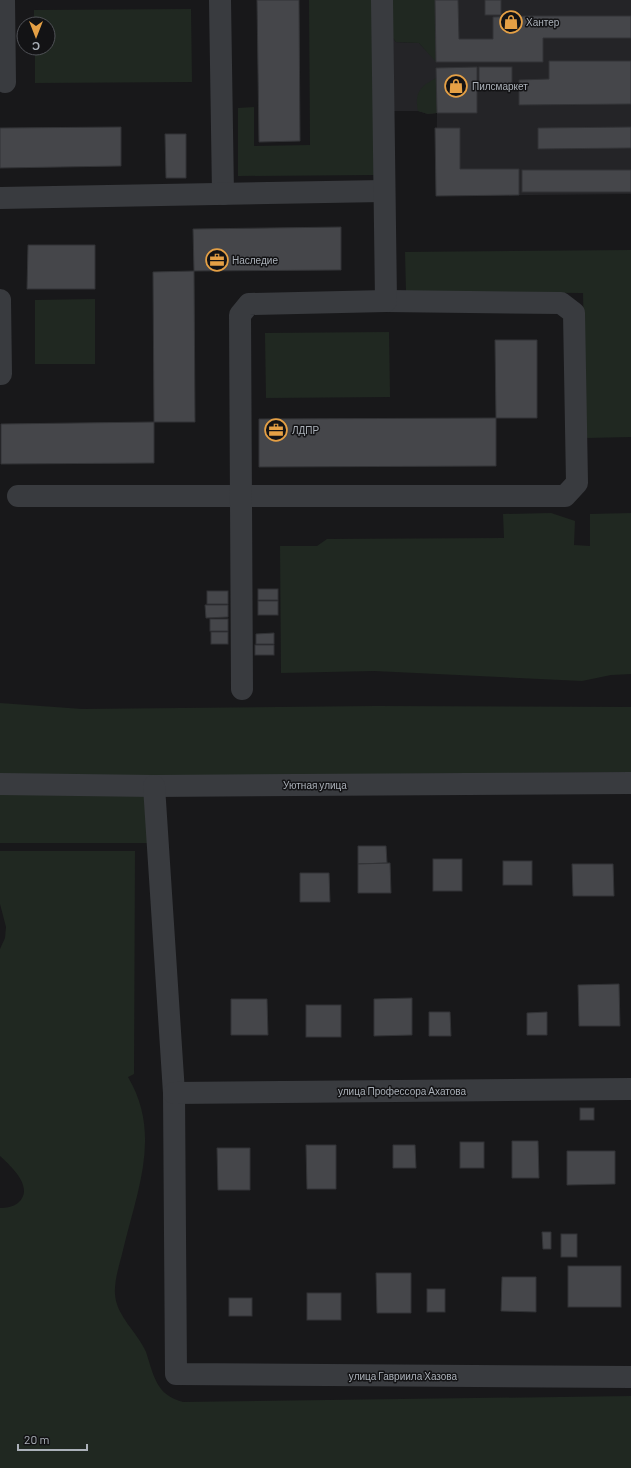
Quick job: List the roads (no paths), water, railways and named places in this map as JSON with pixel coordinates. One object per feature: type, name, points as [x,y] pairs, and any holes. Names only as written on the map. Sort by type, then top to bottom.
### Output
[{"type":"street","points":[[4,0],[5,82]]},
{"type":"street","points":[[220,0],[223,194]]},
{"type":"street","points":[[382,0],[386,301]]},
{"type":"street","points":[[0,198],[384,191]]},
{"type":"street","points":[[0,300],[1,374]]},
{"type":"street","points":[[18,496],[241,496],[565,496],[577,483],[574,313],[561,303],[386,301],[249,304],[240,316],[241,496],[242,689]]},
{"type":"street","name":"Уютная улица","points":[[0,784],[154,786],[631,783]]},
{"type":"street","points":[[154,786],[174,1093]]},
{"type":"street","name":"улица Профессора Ахатова","points":[[174,1093],[631,1089]]},
{"type":"street","name":"улица Гавриила Хазова","points":[[174,1093],[176,1374],[631,1377]]},
{"type":"place","name":"Хантер","points":[[511,22]]},
{"type":"place","name":"Пилсмаркет","points":[[456,86]]},
{"type":"place","name":"Наследие","points":[[217,260]]},
{"type":"place","name":"ЛДПР","points":[[276,430]]}]
